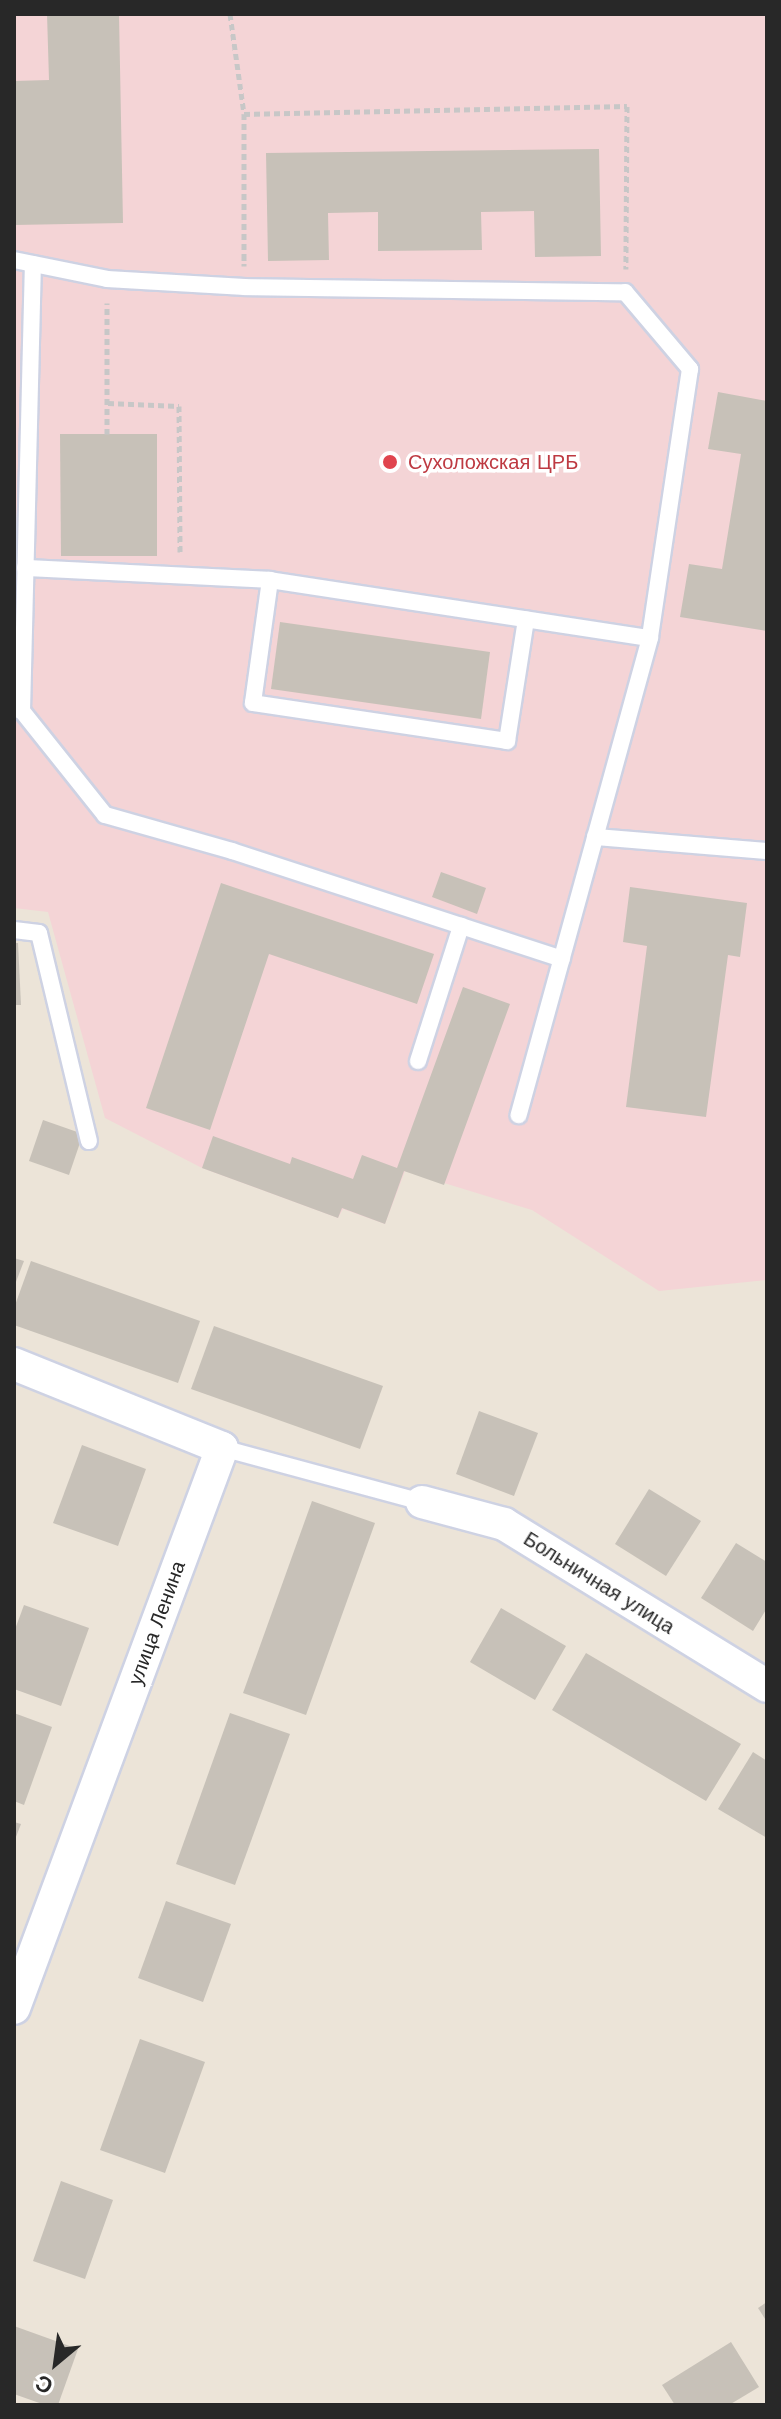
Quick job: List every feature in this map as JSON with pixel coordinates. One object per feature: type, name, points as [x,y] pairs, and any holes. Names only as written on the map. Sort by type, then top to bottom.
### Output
[{"type":"street","points":[[14,1364],[222,1448]]},
{"type":"street","name":"улица Ленина","points":[[14,2008],[222,1448]]},
{"type":"street","name":"Больничная улица","points":[[422,1502],[504,1524],[767,1686]]},
{"type":"lane","points":[[14,260],[107,279],[245,287],[625,292],[690,369],[650,638],[519,1115]]},
{"type":"lane","points":[[33,264],[18,709],[105,815],[232,851],[562,959]]},
{"type":"lane","points":[[25,568],[270,580],[650,638]]},
{"type":"lane","points":[[270,580],[253,703],[507,741],[526,619]]},
{"type":"lane","points":[[595,837],[767,851]]},
{"type":"lane","points":[[418,1061],[461,926]]},
{"type":"lane","points":[[14,930],[39,933],[89,1141]]},
{"type":"lane","points":[[222,1448],[422,1502]]},
{"type":"path","points":[[230,14],[244,114],[245,287]]},
{"type":"path","points":[[244,114],[627,106],[625,292]]},
{"type":"path","points":[[107,279],[107,434]]},
{"type":"path","points":[[108,403],[179,406],[181,577]]},
{"type":"shaded area","name":"Сухоложская ЦРБ","points":[[14,14],[767,16],[767,1280],[659,1291],[532,1210],[405,1171],[385,1224],[343,1209],[338,1218],[202,1168],[105,1118],[48,912],[14,908]]},
{"type":"building","points":[[47,14],[119,14],[123,223],[14,225],[14,81],[49,80]]},
{"type":"building","points":[[599,149],[601,256],[535,257],[534,211],[481,212],[482,250],[378,251],[378,212],[328,213],[329,260],[268,261],[266,153]]},
{"type":"building","points":[[718,392],[767,401],[767,631],[680,617],[689,564],[722,569],[741,454],[708,449]]},
{"type":"building","points":[[60,434],[157,434],[157,556],[61,556]]},
{"type":"building","points":[[280,622],[490,652],[481,719],[271,689]]},
{"type":"building","points":[[441,872],[486,888],[477,914],[432,897]]},
{"type":"building","points":[[221,883],[434,954],[417,1004],[269,954],[210,1130],[146,1108]]},
{"type":"building","points":[[630,887],[747,903],[740,957],[728,955],[706,1117],[626,1107],[647,946],[623,942]]},
{"type":"building","points":[[14,943],[18,943],[21,1005],[14,1005]]},
{"type":"building","points":[[463,987],[510,1004],[444,1185],[404,1171],[385,1224],[342,1208],[338,1218],[202,1168],[213,1136],[290,1164],[292,1157],[353,1179],[362,1155],[397,1168]]},
{"type":"building","points":[[43,1120],[83,1134],[69,1175],[29,1161]]},
{"type":"building","points":[[14,1258],[24,1261],[14,1287]]},
{"type":"building","points":[[31,1261],[200,1321],[178,1383],[14,1325],[14,1308]]},
{"type":"building","points":[[214,1326],[383,1386],[360,1449],[191,1389]]},
{"type":"building","points":[[479,1411],[538,1433],[514,1496],[456,1474]]},
{"type":"building","points":[[82,1445],[146,1469],[118,1546],[53,1523]]},
{"type":"building","points":[[649,1489],[701,1521],[666,1576],[615,1544]]},
{"type":"building","points":[[312,1501],[375,1523],[306,1715],[243,1693]]},
{"type":"building","points":[[736,1543],[767,1562],[767,1608],[753,1631],[701,1598]]},
{"type":"building","points":[[24,1605],[89,1628],[61,1706],[14,1689],[14,1632]]},
{"type":"building","points":[[501,1608],[566,1646],[535,1700],[470,1662]]},
{"type":"building","points":[[586,1653],[741,1744],[706,1801],[552,1710]]},
{"type":"building","points":[[14,1713],[52,1727],[24,1805],[14,1801]]},
{"type":"building","points":[[230,1713],[290,1734],[235,1885],[176,1864]]},
{"type":"building","points":[[753,1752],[767,1761],[767,1838],[718,1809]]},
{"type":"building","points":[[14,1822],[21,1824],[14,1842]]},
{"type":"building","points":[[166,1901],[231,1924],[203,2002],[138,1978]]},
{"type":"building","points":[[140,2039],[205,2062],[165,2173],[100,2150]]},
{"type":"building","points":[[61,2181],[113,2200],[85,2279],[33,2261]]},
{"type":"building","points":[[767,2302],[767,2322],[758,2308]]},
{"type":"building","points":[[14,2326],[78,2349],[58,2405],[45,2405],[14,2394]]},
{"type":"building","points":[[731,2342],[759,2387],[729,2405],[675,2405],[662,2385]]},
{"type":"place","name":"Сухоложская ЦРБ","points":[[390,462]]}]
